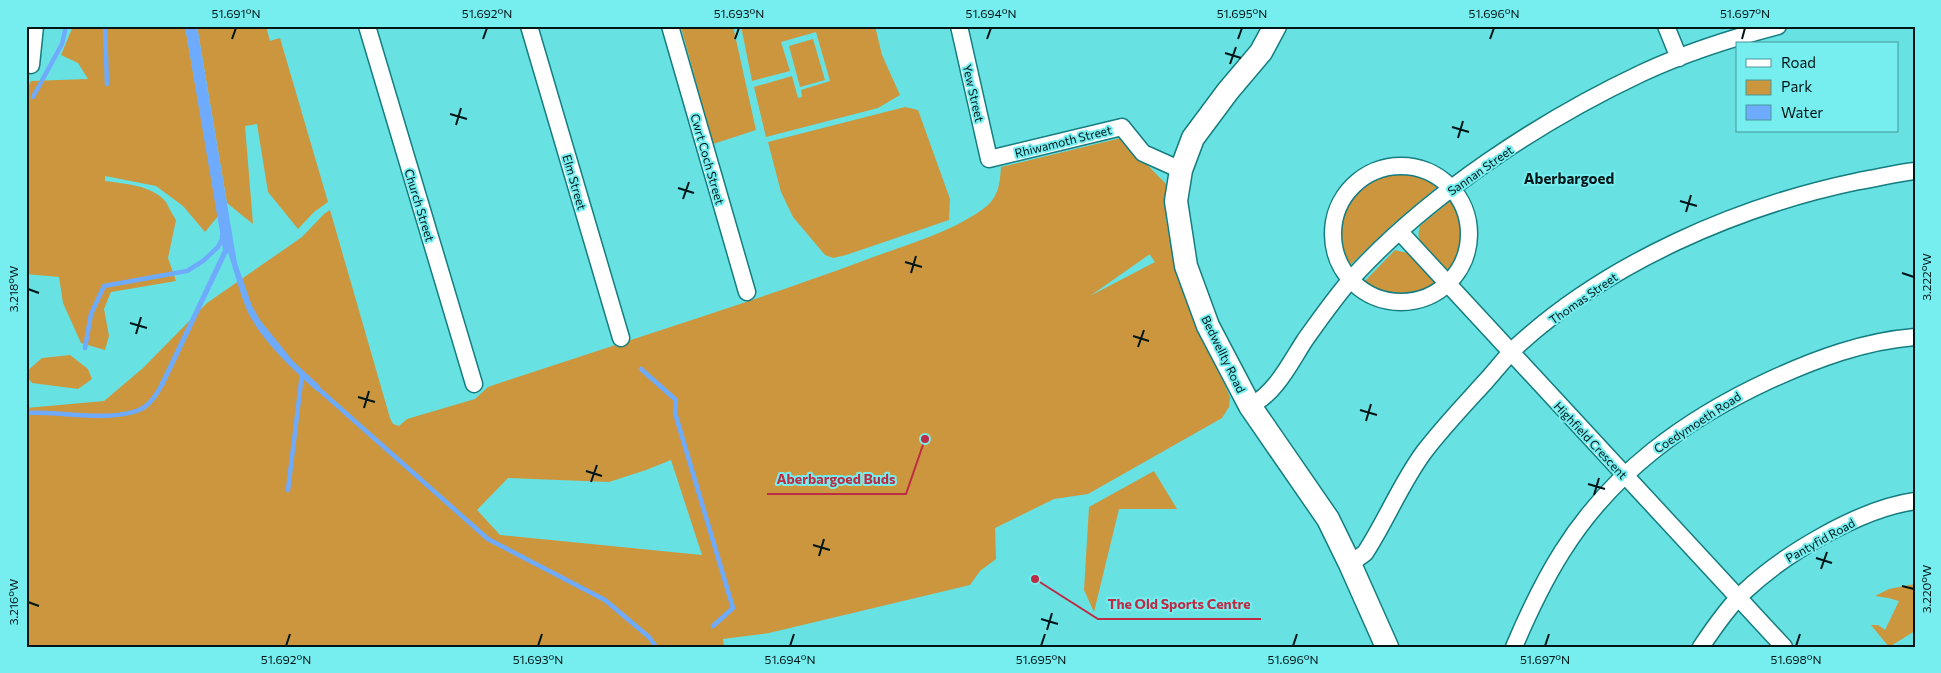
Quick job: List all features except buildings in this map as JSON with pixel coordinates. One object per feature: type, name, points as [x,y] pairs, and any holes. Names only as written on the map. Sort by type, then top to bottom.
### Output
[{"type":"main road","name":"Bedwellty Road","points":[[1275,26],[1261,52],[1228,91],[1193,138],[1182,170],[1176,202],[1186,266],[1208,326],[1250,406],[1328,519],[1387,647]]},
{"type":"street","points":[[31,65],[35,26]]},
{"type":"street","name":"Church Street","points":[[366,26],[474,384]]},
{"type":"street","name":"Elm Street","points":[[530,26],[621,338]]},
{"type":"street","name":"Cwrt Coch Street","points":[[670,26],[747,292]]},
{"type":"street","name":"Yew Street","points":[[959,26],[989,159]]},
{"type":"street","points":[[1666,26],[1679,58]]},
{"type":"street","name":"Sannan Street","points":[[1250,406],[1266,397],[1310,334],[1352,279],[1400,232],[1451,189],[1504,151],[1557,119],[1642,74],[1679,58],[1778,26]]},
{"type":"street","name":"Rhiwamoth Street","points":[[989,159],[1122,127],[1143,153],[1182,170]]},
{"type":"street","points":[[1391,166],[1413,167],[1433,173],[1441,178],[1461,201],[1466,213],[1469,231],[1468,245],[1460,268],[1448,285],[1429,297],[1419,300],[1386,302],[1365,294],[1355,285],[1352,279],[1338,260],[1333,241],[1334,220],[1341,200],[1354,184],[1372,172],[1391,166]]},
{"type":"street","name":"Thomas Street","points":[[1350,564],[1365,554],[1423,453],[1511,353],[1561,311],[1611,277],[1661,250],[1711,227],[1764,206],[1814,191],[1915,171]]},
{"type":"street","name":"Highfield Crescent","points":[[1400,232],[1784,647]]},
{"type":"street","name":"Coedymoeth Road","points":[[1514,647],[1534,600],[1562,551],[1597,505],[1659,445],[1731,398],[1797,367],[1851,348],[1915,337]]},
{"type":"street","name":"Pantyfid Road","points":[[1701,647],[1738,598],[1773,567],[1803,547],[1834,530],[1867,515],[1915,501]]},
{"type":"green space","points":[[73,26],[185,26],[218,216],[205,232],[183,206],[156,186],[105,176],[105,181],[129,184],[146,189],[160,196],[166,202],[176,220],[168,258],[176,281],[111,292],[104,309],[109,336],[105,350],[81,343],[63,303],[59,277],[26,274],[26,91],[31,81],[88,79],[78,63],[61,55]]},
{"type":"green space","points":[[197,26],[266,26],[270,41],[280,38],[328,202],[314,212],[298,229],[268,192],[257,124],[245,126],[253,224],[227,203]]},
{"type":"green space","points":[[733,26],[756,130],[713,144],[681,27]]},
{"type":"green space","points":[[741,26],[875,26],[882,55],[900,95],[878,108],[766,137],[754,87],[792,76],[798,98],[802,97],[801,90],[830,81],[816,32],[781,42],[790,71],[752,81]]},
{"type":"green space","points":[[813,39],[825,80],[800,87],[789,46]]},
{"type":"green space","points":[[905,107],[918,110],[950,199],[949,220],[846,255],[833,258],[825,255],[793,217],[781,192],[768,142]]},
{"type":"green space","points":[[1121,138],[1167,185],[1166,219],[1172,253],[1189,303],[1230,397],[1229,407],[1222,418],[1088,494],[1054,499],[995,528],[996,559],[980,571],[970,585],[769,633],[723,639],[724,647],[26,647],[26,408],[104,401],[143,368],[207,303],[302,237],[330,210],[390,418],[393,424],[399,426],[407,419],[475,399],[488,387],[768,295],[943,231],[974,215],[992,201],[998,188],[1001,167]],"holes":[[[1150,254],[1155,262],[1090,296]],[[671,460],[702,555],[500,535],[477,510],[508,478],[609,482]]]},
{"type":"green space","points":[[1403,171],[1421,174],[1435,181],[1437,187],[1393,224],[1350,265],[1343,257],[1337,236],[1338,224],[1347,202],[1360,186],[1370,179],[1386,173]]},
{"type":"green space","points":[[1450,201],[1459,207],[1464,242],[1459,259],[1447,271],[1430,257],[1419,238],[1419,234],[1420,226]]},
{"type":"green space","points":[[1395,250],[1407,253],[1434,280],[1434,286],[1431,290],[1396,297],[1379,293],[1363,283]]},
{"type":"green space","points":[[70,355],[88,369],[92,379],[78,389],[32,383],[26,375],[26,372],[42,358]]},
{"type":"green space","points":[[1154,471],[1177,509],[1119,509],[1094,612],[1084,590],[1089,507]]},
{"type":"green space","points":[[1915,584],[1915,631],[1889,647],[1871,625],[1878,625],[1885,630],[1899,601],[1875,596],[1889,589]]},
{"type":"water","points":[[185,26],[197,26],[237,263],[252,306],[260,320],[293,361],[320,386],[317,391],[277,353],[259,331],[243,301],[228,252],[164,386],[160,383],[223,250]]},
{"type":"waterway","points":[[33,97],[62,44],[66,26]]},
{"type":"waterway","points":[[105,26],[107,84]]},
{"type":"waterway","points":[[85,348],[91,314],[104,286],[187,271],[203,261],[218,247],[222,236]]},
{"type":"waterway","points":[[641,369],[676,400],[675,413],[733,608],[713,626]]},
{"type":"waterway","points":[[288,490],[302,374]]},
{"type":"waterway","points":[[26,413],[100,416],[127,413],[139,410],[147,405],[157,393],[164,380]]},
{"type":"waterway","points":[[314,385],[488,539],[605,600],[649,637],[656,647]]},
{"type":"place","name":"Aberbargoed Buds","points":[[925,439]]},
{"type":"place","name":"The Old Sports Centre","points":[[1035,579]]},
{"type":"district","name":"Aberbargoed","points":[[1569,178]]}]
